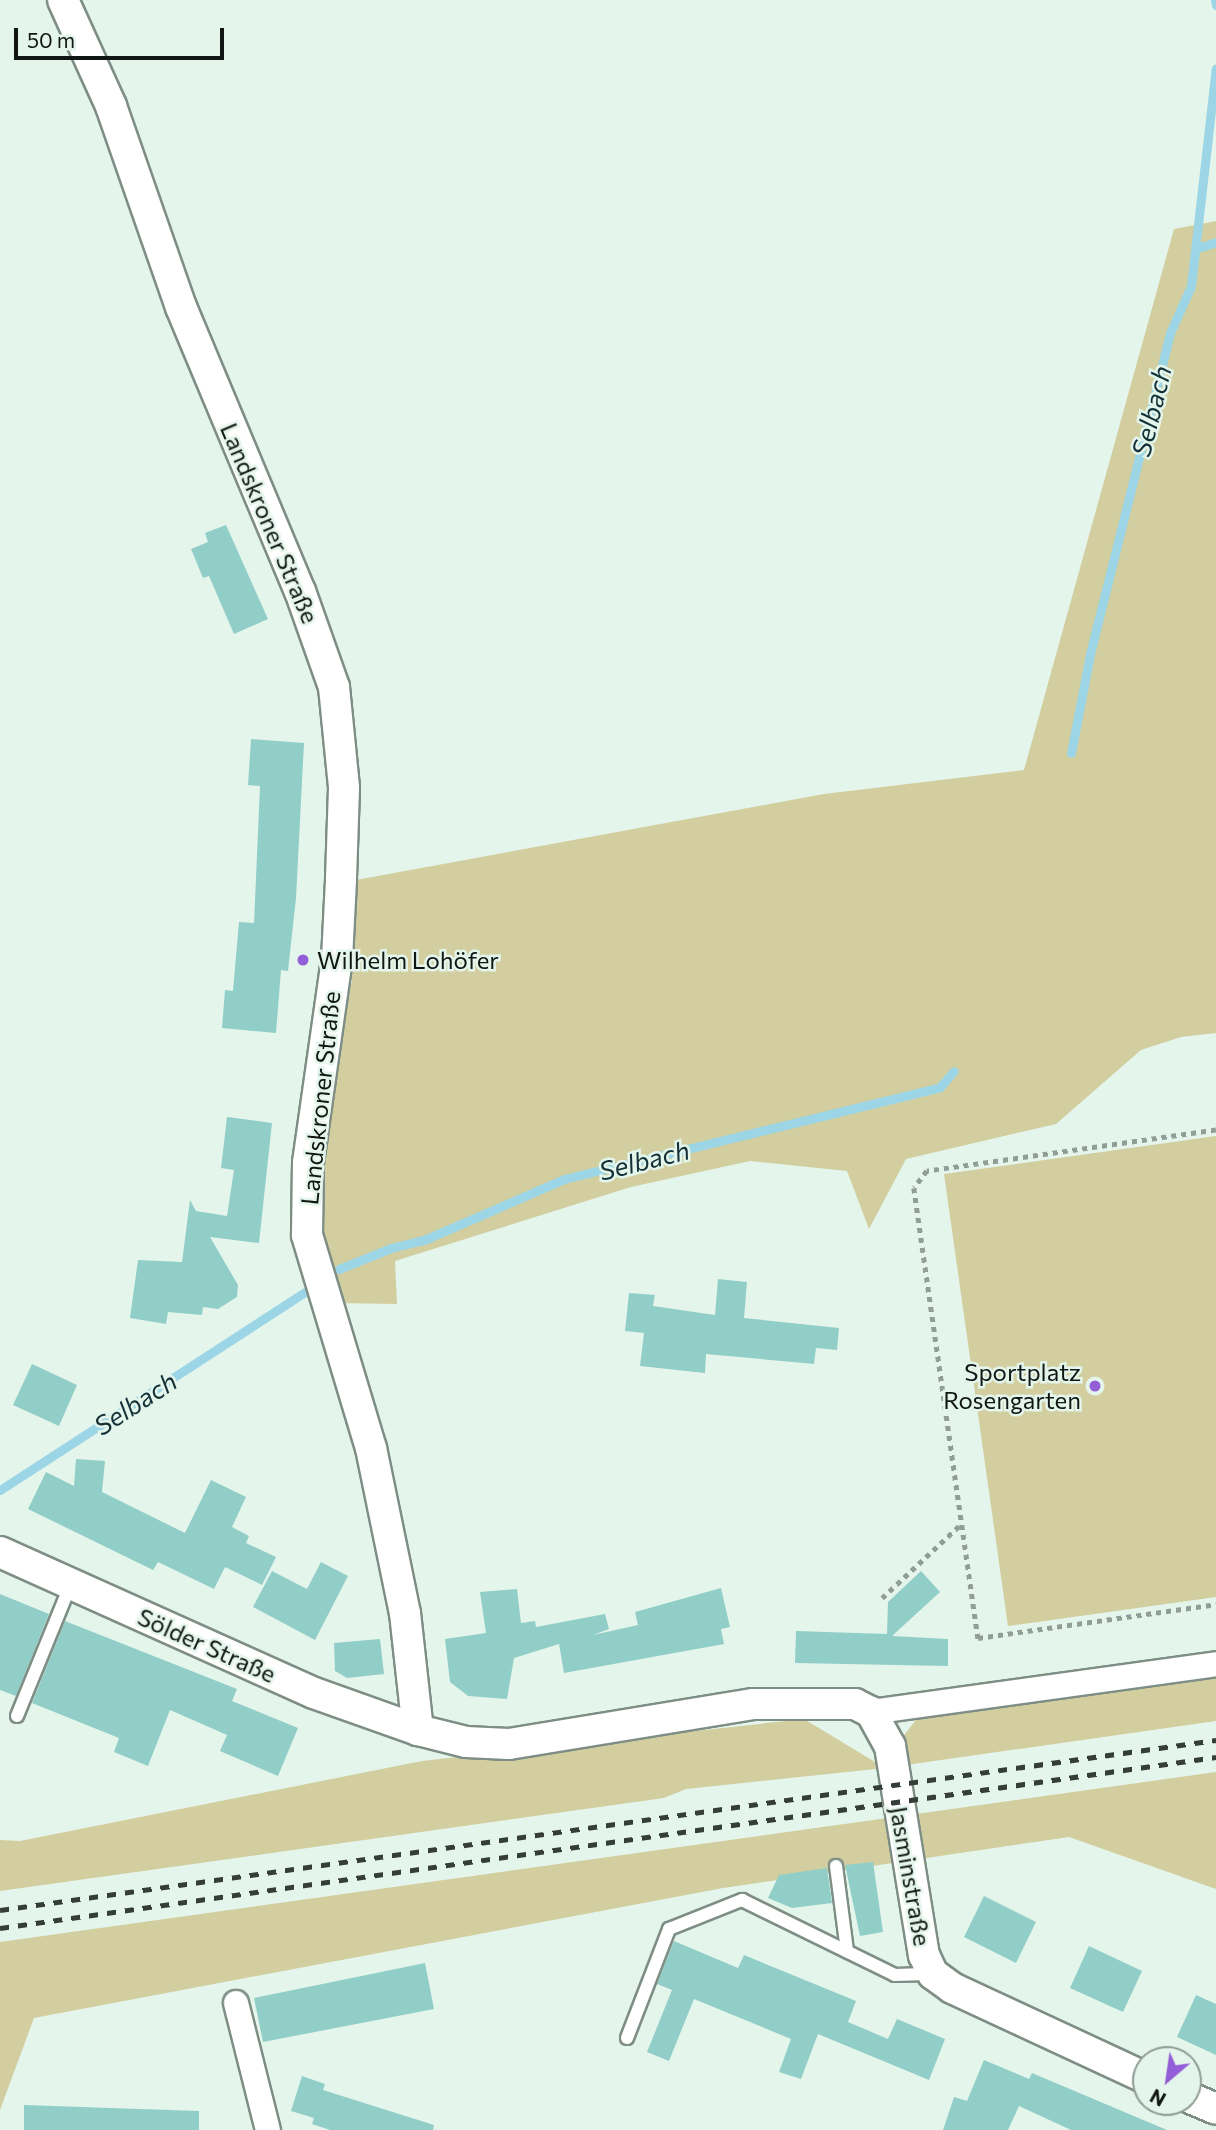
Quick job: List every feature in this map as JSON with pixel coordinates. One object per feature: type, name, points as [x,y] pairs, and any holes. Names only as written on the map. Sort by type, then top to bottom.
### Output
[{"type":"street","name":"Landskroner Straße","points":[[63,0],[111,106],[181,307],[300,591],[334,687],[344,788],[341,880],[337,959],[308,1163],[307,1235],[371,1448],[407,1624],[418,1730]]},
{"type":"street","name":"Sölder Straße","points":[[0,1552],[314,1693],[418,1730]]},
{"type":"street","points":[[418,1730],[466,1742],[509,1744],[788,1701],[844,1702],[871,1713],[1216,1664]]},
{"type":"street","name":"Jasminstraße","points":[[871,1713],[890,1746],[924,1955],[933,1974],[952,1988],[1132,2072]]},
{"type":"street","points":[[236,2003],[268,2130]]},
{"type":"lane","points":[[17,1716],[71,1584]]},
{"type":"lane","points":[[836,1866],[847,1951]]},
{"type":"lane","points":[[627,2038],[669,1929],[742,1900],[895,1975],[933,1974]]},
{"type":"path","points":[[1216,1130],[927,1171],[914,1188],[978,1637],[1216,1604]]},
{"type":"path","points":[[882,1598],[962,1524]]},
{"type":"shaded area","points":[[1216,221],[1216,1033],[1181,1037],[1141,1050],[1056,1124],[906,1159],[869,1229],[847,1171],[750,1161],[631,1187],[395,1261],[397,1304],[337,1303],[316,1213],[342,1023],[352,981],[356,880],[824,794],[1024,770],[1174,229]]},
{"type":"shaded area","name":"Sportplatz Rosengarten","points":[[1216,1136],[1216,1597],[1008,1626],[944,1174]]},
{"type":"shaded area","points":[[1216,1670],[1216,1721],[906,1765],[901,1739],[919,1716]]},
{"type":"shaded area","points":[[804,1719],[885,1768],[686,1789],[664,1798],[0,1891],[0,1840],[20,1841],[422,1761]]},
{"type":"shaded area","points":[[1216,1772],[1216,1889],[1069,1837],[723,1888],[34,2018],[0,2110],[0,1942]]},
{"type":"building","points":[[226,525],[268,619],[234,634],[209,576],[203,578],[191,549],[208,542],[205,533]]},
{"type":"building","points":[[251,739],[304,743],[296,898],[288,971],[281,970],[276,1033],[222,1028],[225,990],[233,991],[239,922],[254,923],[260,786],[248,785]]},
{"type":"building","points":[[227,1117],[272,1123],[259,1243],[210,1237],[238,1285],[237,1297],[218,1309],[203,1307],[202,1315],[168,1312],[166,1324],[130,1318],[138,1260],[182,1262],[190,1200],[196,1211],[227,1216],[234,1170],[221,1168]]},
{"type":"building","points":[[718,1279],[747,1282],[744,1318],[839,1328],[837,1350],[816,1348],[814,1364],[706,1354],[705,1373],[640,1366],[644,1333],[625,1331],[629,1293],[655,1295],[653,1306],[715,1315]]},
{"type":"building","points":[[32,1364],[77,1385],[59,1426],[13,1405]]},
{"type":"building","points":[[76,1459],[105,1461],[102,1492],[185,1533],[211,1480],[246,1497],[232,1527],[249,1536],[246,1543],[276,1557],[262,1585],[225,1567],[214,1589],[158,1562],[153,1570],[28,1509],[46,1472],[74,1486]]},
{"type":"building","points":[[321,1562],[348,1576],[315,1640],[253,1607],[272,1571],[307,1589]]},
{"type":"building","points":[[921,1571],[940,1592],[892,1636],[948,1639],[948,1666],[795,1663],[796,1631],[887,1634],[888,1602]]},
{"type":"building","points":[[721,1588],[730,1627],[721,1629],[724,1644],[564,1673],[559,1644],[514,1658],[507,1699],[468,1696],[450,1682],[445,1639],[486,1633],[480,1592],[517,1589],[521,1623],[535,1621],[536,1627],[605,1614],[609,1629],[593,1635],[638,1625],[635,1612]]},
{"type":"building","points":[[0,1594],[49,1614],[16,1696],[0,1690]]},
{"type":"building","points":[[65,1621],[237,1689],[232,1701],[298,1728],[278,1776],[220,1751],[227,1735],[170,1710],[148,1766],[114,1752],[119,1738],[32,1703]]},
{"type":"building","points":[[380,1639],[384,1674],[347,1678],[335,1671],[334,1643]]},
{"type":"building","points":[[873,1862],[883,1932],[860,1936],[845,1865]]},
{"type":"building","points":[[827,1868],[832,1903],[792,1908],[768,1898],[779,1875]]},
{"type":"building","points":[[984,1896],[1036,1922],[1016,1963],[964,1937]]},
{"type":"building","points":[[674,1941],[738,1968],[744,1955],[856,2001],[848,2022],[888,2039],[897,2019],[945,2039],[929,2080],[818,2034],[801,2079],[779,2072],[791,2039],[694,1999],[669,2061],[647,2052],[672,1990],[657,1984]]},
{"type":"building","points":[[1089,1946],[1142,1971],[1123,2012],[1070,1988]]},
{"type":"building","points":[[425,1963],[434,2009],[263,2042],[254,1998]]},
{"type":"building","points":[[1196,1995],[1216,2004],[1216,2055],[1202,2049],[1202,2046],[1177,2037]]},
{"type":"building","points":[[984,2060],[1029,2079],[1032,2073],[1167,2130],[1071,2130],[1019,2106],[1008,2130],[943,2130],[954,2097],[967,2101]]},
{"type":"building","points":[[302,2076],[325,2084],[323,2090],[434,2125],[433,2130],[330,2130],[312,2124],[314,2118],[291,2111]]},
{"type":"building","points":[[24,2105],[199,2111],[199,2130],[24,2130]]},
{"type":"waterway","name":"Selbach","points":[[1215,0],[1216,5]]},
{"type":"waterway","name":"Selbach","points":[[1071,753],[1090,654],[1170,333],[1191,286],[1216,68]]},
{"type":"waterway","points":[[1198,248],[1216,242]]},
{"type":"waterway","name":"Selbach","points":[[339,1269],[391,1248],[424,1240],[564,1179],[940,1087],[954,1071]]},
{"type":"waterway","name":"Selbach","points":[[0,1490],[305,1292]]},
{"type":"railway","points":[[0,1910],[1216,1740]]},
{"type":"railway","points":[[0,1928],[1216,1757]]},
{"type":"place","name":"Wilhelm Lohöfer","points":[[303,960]]},
{"type":"place","name":"Sportplatz Rosengarten","points":[[1095,1386]]}]
